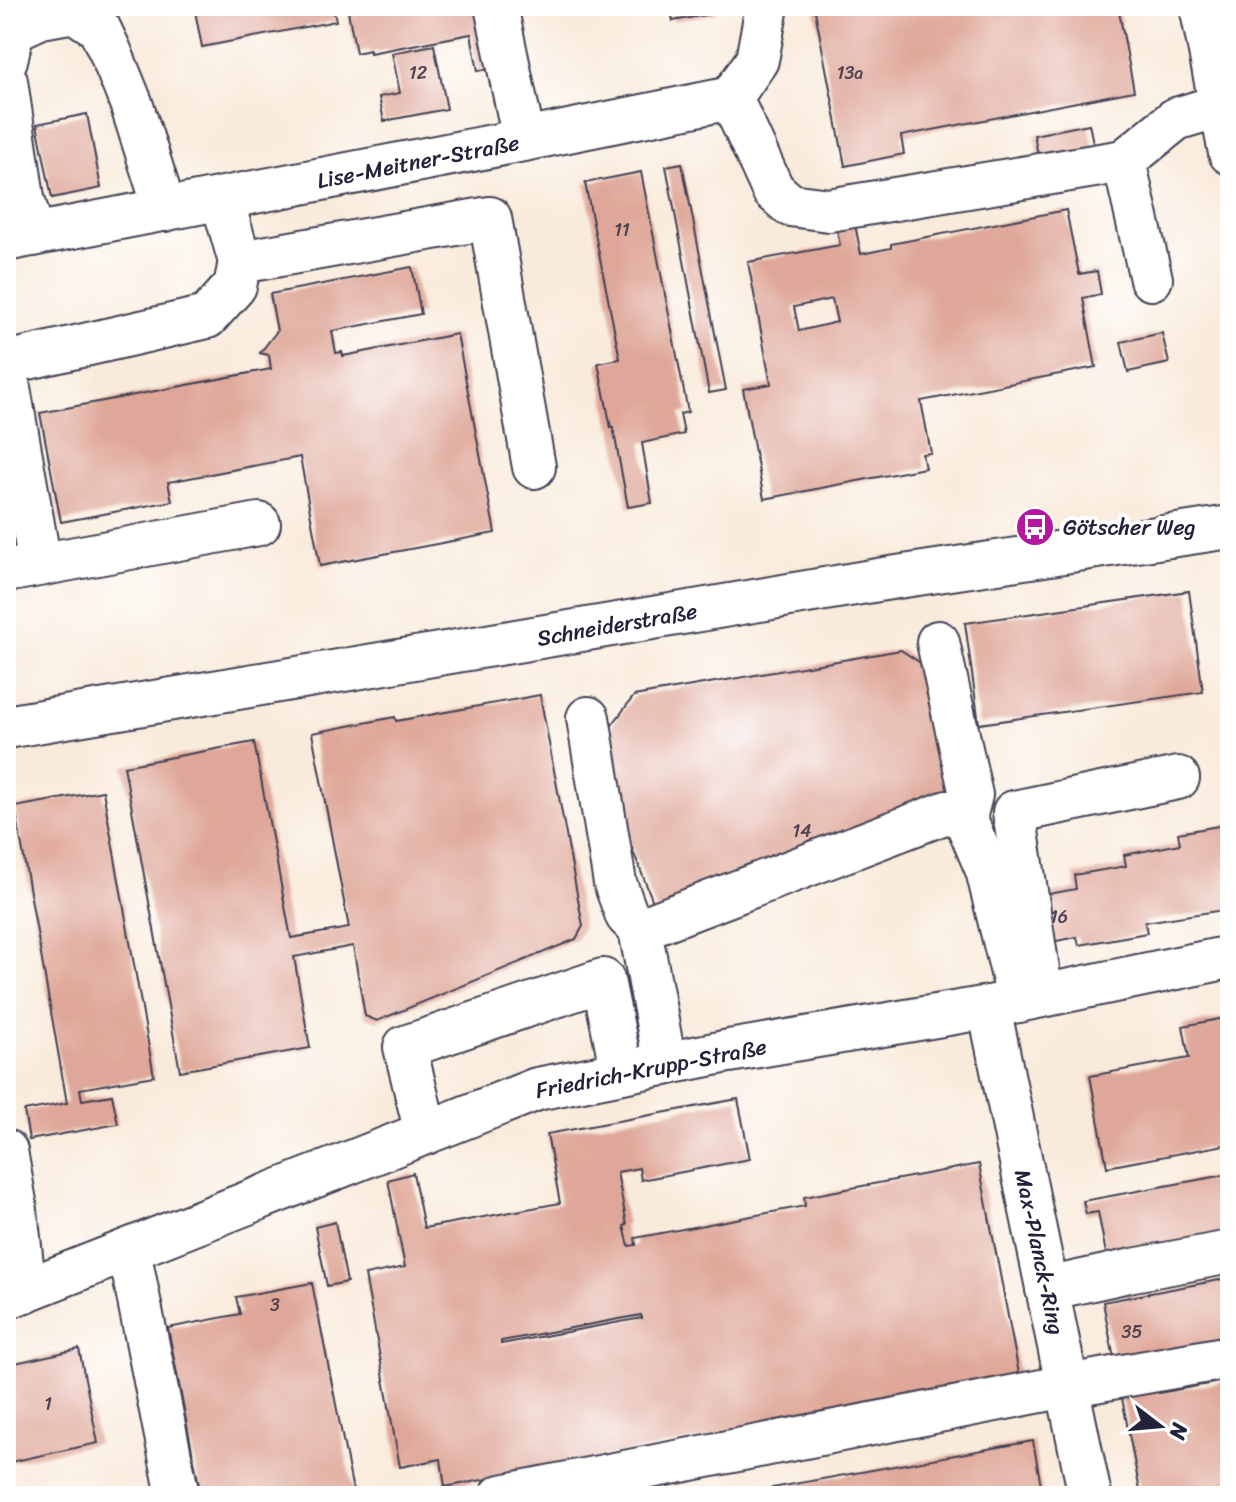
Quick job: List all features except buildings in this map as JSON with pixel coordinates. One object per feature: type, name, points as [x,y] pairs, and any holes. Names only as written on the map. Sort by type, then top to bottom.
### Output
[{"type":"street","points":[[496,6],[524,140]]},
{"type":"street","points":[[767,6],[757,60],[731,98],[773,190],[790,205],[829,210],[1124,161],[1176,119],[1222,105]]},
{"type":"street","points":[[1201,6],[1230,153]]},
{"type":"street","points":[[6,60],[13,30],[41,17],[74,11],[99,28],[131,103],[165,210]]},
{"type":"street","points":[[6,81],[23,198],[20,238]]},
{"type":"street","name":"Lise-Meitner-Straße","points":[[20,238],[731,98]]},
{"type":"street","points":[[1124,161],[1151,279]]},
{"type":"street","points":[[6,363],[207,317],[235,286],[240,262],[222,199]]},
{"type":"street","points":[[240,262],[490,218],[534,467]]},
{"type":"street","points":[[6,371],[23,568],[259,524]]},
{"type":"street","name":"Schneiderstraße","points":[[6,727],[884,579],[1230,527]]},
{"type":"street","points":[[938,642],[971,795],[965,818],[987,870],[1017,1001]]},
{"type":"street","points":[[588,718],[615,883],[627,916],[640,929],[665,1064]]},
{"type":"street","points":[[1017,1001],[1014,812],[1178,778]]},
{"type":"street","points":[[640,929],[947,812],[965,818]]},
{"type":"street","name":"Friedrich-Krupp-Straße","points":[[15,1294],[537,1089],[729,1051],[1017,1001],[1230,957]]},
{"type":"street","points":[[426,1133],[405,1047],[603,980],[622,1072]]},
{"type":"street","name":"Max-Planck-Ring","points":[[1017,1001],[1047,1289],[1090,1496]]},
{"type":"street","points":[[6,1151],[15,1202],[15,1294]]},
{"type":"street","points":[[129,1250],[178,1496]]},
{"type":"street","points":[[1047,1289],[1230,1252]]},
{"type":"street","points":[[634,1496],[1070,1398],[1230,1357]]},
{"type":"street","points":[[501,1496],[1070,1398]]},
{"type":"place","name":"Götscher Weg","points":[[1035,527]]}]
